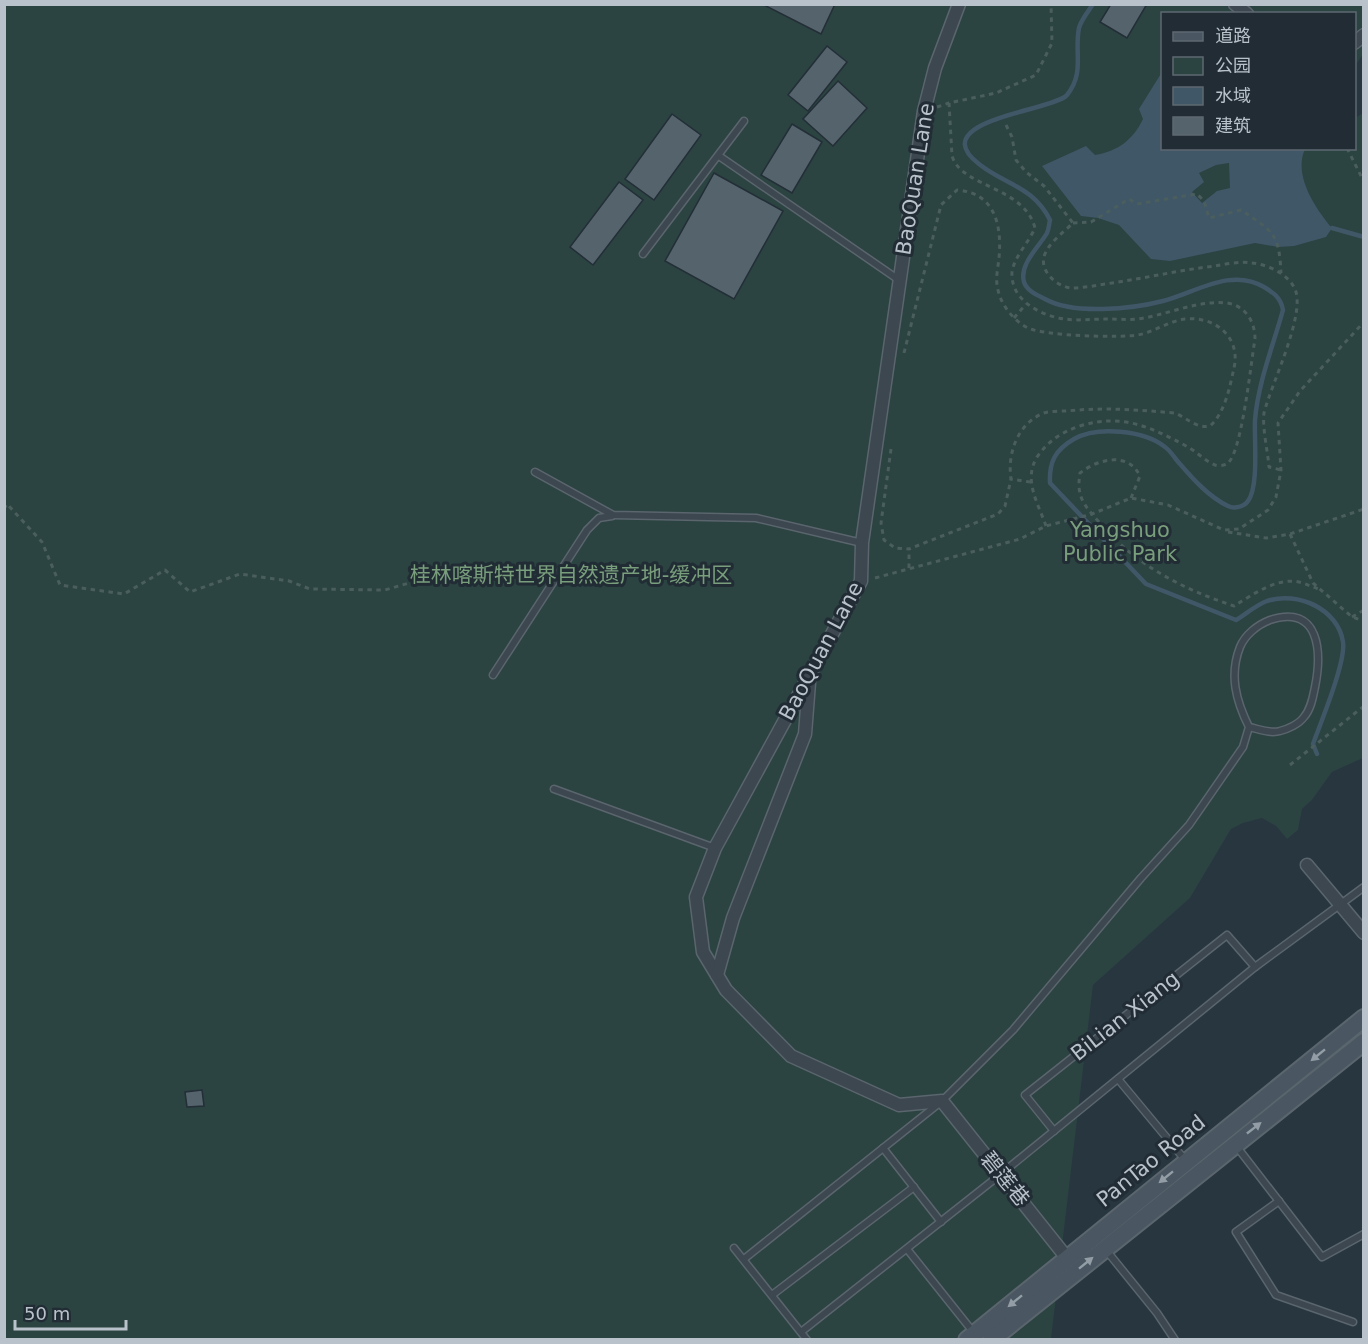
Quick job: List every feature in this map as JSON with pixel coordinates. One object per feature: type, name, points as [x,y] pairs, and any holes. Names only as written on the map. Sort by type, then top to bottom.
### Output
[{"type":"main road","name":"PanTao Road","points":[[971,1336],[1364,1018]]},
{"type":"main road","name":"PanTao Road","points":[[991,1340],[1364,1042]]},
{"type":"street","name":"BaoQuan Lane","points":[[942,1101],[899,1105],[791,1056],[726,990],[703,952],[696,897],[715,848],[861,581],[862,543],[924,111],[934,69],[959,4]]},
{"type":"street","points":[[717,975],[733,918],[805,734],[809,678]]},
{"type":"street","points":[[1308,865],[1364,933]]},
{"type":"street","name":"碧莲巷","points":[[942,1101],[1067,1258]]},
{"type":"lane","points":[[643,254],[744,121]]},
{"type":"lane","points":[[719,156],[899,280]]},
{"type":"lane","points":[[535,472],[613,515]]},
{"type":"lane","points":[[493,675],[587,530],[599,519],[613,515],[756,518],[862,543]]},
{"type":"lane","points":[[744,1259],[942,1101],[1013,1030],[1140,878],[1189,825],[1243,747],[1249,727],[1241,711],[1233,677],[1242,642],[1262,623],[1275,619],[1296,618],[1307,623],[1313,631],[1319,650],[1317,678],[1311,703],[1304,717],[1292,726],[1272,733],[1249,727]]},
{"type":"lane","points":[[554,789],[715,848]]},
{"type":"lane","name":"BiLian Xiang","points":[[801,1332],[1001,1174],[1255,968],[1364,887]]},
{"type":"lane","name":"BiLian Xiang","points":[[1054,1131],[1025,1095],[1227,935],[1255,968]]},
{"type":"lane","points":[[1118,1079],[1186,1161]]},
{"type":"lane","points":[[1234,1144],[1322,1257],[1364,1234]]},
{"type":"lane","points":[[883,1148],[941,1222]]},
{"type":"lane","points":[[772,1295],[914,1187]]},
{"type":"lane","points":[[1279,1201],[1236,1232],[1241,1242],[1276,1295],[1353,1322]]},
{"type":"lane","points":[[734,1248],[807,1340]]},
{"type":"lane","points":[[1104,1248],[1157,1313],[1175,1340]]},
{"type":"lane","points":[[907,1249],[971,1336]]},
{"type":"path","points":[[1046,526],[1030,482],[1031,467],[1048,443],[1068,430],[1099,421],[1133,422],[1151,428],[1180,443],[1215,465],[1222,466],[1229,463],[1237,445],[1241,426],[1255,329],[1253,322],[1244,311],[1228,303],[1210,304],[1137,319],[1064,319],[1026,304],[1016,291],[1012,281],[1012,270],[1035,228],[1032,218],[1008,195],[955,164],[952,156],[949,103],[996,93],[1036,75],[1052,43],[1051,4]]},
{"type":"path","points":[[1006,125],[1012,137],[1016,160],[1026,172],[1044,186],[1073,222]]},
{"type":"path","points":[[1348,150],[1364,182]]},
{"type":"path","points":[[892,440],[880,523],[884,540],[895,548],[909,549],[998,514],[1005,506],[1011,479],[1011,458],[1018,436],[1034,418],[1046,412],[1091,408],[1175,413],[1199,426],[1210,426],[1218,417],[1230,389],[1236,359],[1229,335],[1221,327],[1198,319],[1183,319],[1137,335],[1085,335],[1034,330],[1014,318],[1006,308],[998,290],[1000,237],[996,218],[988,202],[979,196],[957,190],[941,205],[903,358]]},
{"type":"path","points":[[1281,273],[1278,248],[1271,231],[1241,210],[1209,218],[1204,201],[1197,194],[1137,204],[1129,198],[1091,222],[1073,222],[1048,249],[1043,258],[1048,275],[1068,288],[1235,264],[1252,263],[1281,273],[1295,289],[1298,299],[1296,318],[1264,415],[1269,467],[1281,470]]},
{"type":"path","points":[[1014,318],[1026,304]]},
{"type":"path","points":[[1224,531],[1239,529],[1269,510],[1276,497],[1281,470],[1278,423],[1300,390],[1364,322]]},
{"type":"path","points":[[1131,498],[1140,476],[1136,467],[1116,460],[1101,460],[1080,473],[1078,488],[1081,499],[1092,514],[1127,552],[1153,571],[1233,606],[1265,588],[1287,582],[1297,582],[1322,590]]},
{"type":"path","points":[[1011,479],[1030,482]]},
{"type":"path","points":[[861,581],[1020,539],[1046,526],[1092,514],[1131,498],[1168,505],[1224,531],[1266,538],[1290,534],[1364,509]]},
{"type":"path","points":[[4,509],[7,504],[42,542],[60,585],[124,594],[165,570],[190,592],[240,574],[289,581],[310,589],[385,590],[450,572]]},
{"type":"path","points":[[1290,534],[1313,583],[1352,617],[1364,621]]},
{"type":"path","points":[[909,549],[909,569]]},
{"type":"path","points":[[1352,617],[1364,610]]},
{"type":"path","points":[[1290,765],[1364,706]]},
{"type":"green space","name":"桂林喀斯特世界自然遗产地-缓冲区","points":[[5,5],[1363,5],[1363,54],[1356,64],[1356,12],[1161,12],[1161,150],[1356,150],[1356,117],[1363,113],[1363,758],[1332,772],[1312,800],[1302,809],[1298,830],[1287,839],[1276,826],[1262,818],[1231,829],[1190,898],[1093,985],[1051,1339],[5,1340]]},
{"type":"water","points":[[1161,74],[1161,150],[1305,150],[1302,159],[1304,180],[1313,201],[1332,228],[1326,237],[1294,246],[1278,247],[1255,243],[1170,261],[1151,259],[1119,225],[1098,218],[1081,216],[1042,166],[1086,146],[1095,155],[1111,151],[1135,133],[1143,119],[1139,109]],"holes":[[[1229,163],[1230,188],[1217,191],[1202,203],[1192,192],[1204,182],[1199,173],[1216,165]]]},
{"type":"building","points":[[762,4],[835,4],[821,34]]},
{"type":"building","points":[[1111,4],[1147,4],[1127,38],[1100,22]]},
{"type":"building","points":[[827,46],[847,62],[808,111],[788,95]]},
{"type":"building","points":[[838,81],[867,108],[833,146],[803,119]]},
{"type":"building","points":[[672,114],[701,135],[654,200],[625,179]]},
{"type":"building","points":[[792,124],[822,142],[792,193],[761,175]]},
{"type":"building","points":[[714,173],[783,211],[734,299],[665,261]]},
{"type":"building","points":[[619,182],[643,200],[593,265],[570,247]]},
{"type":"building","points":[[202,1090],[204,1106],[187,1107],[185,1092]]},
{"type":"waterway","points":[[1093,4],[1079,28],[1076,79],[1067,95],[1057,101],[997,119],[978,127],[967,137],[966,149],[979,164],[1027,193],[1043,209],[1050,220],[1047,233],[1024,269],[1025,285],[1036,294],[1057,304],[1086,309],[1103,309],[1150,304],[1213,283],[1239,280],[1251,282],[1271,291],[1279,299],[1283,310],[1259,392],[1255,420],[1254,485],[1244,505],[1230,507],[1214,498],[1196,482],[1167,449],[1156,441],[1120,432],[1095,432],[1067,443],[1054,457],[1050,483],[1146,584],[1236,620],[1267,601],[1279,599],[1291,599],[1315,605],[1333,620],[1340,630],[1343,651],[1332,692],[1313,744],[1317,754]]},
{"type":"waterway","points":[[1332,228],[1364,237]]},
{"type":"park label","name":"Yangshuo Public Park","points":[[1120,542]]}]
